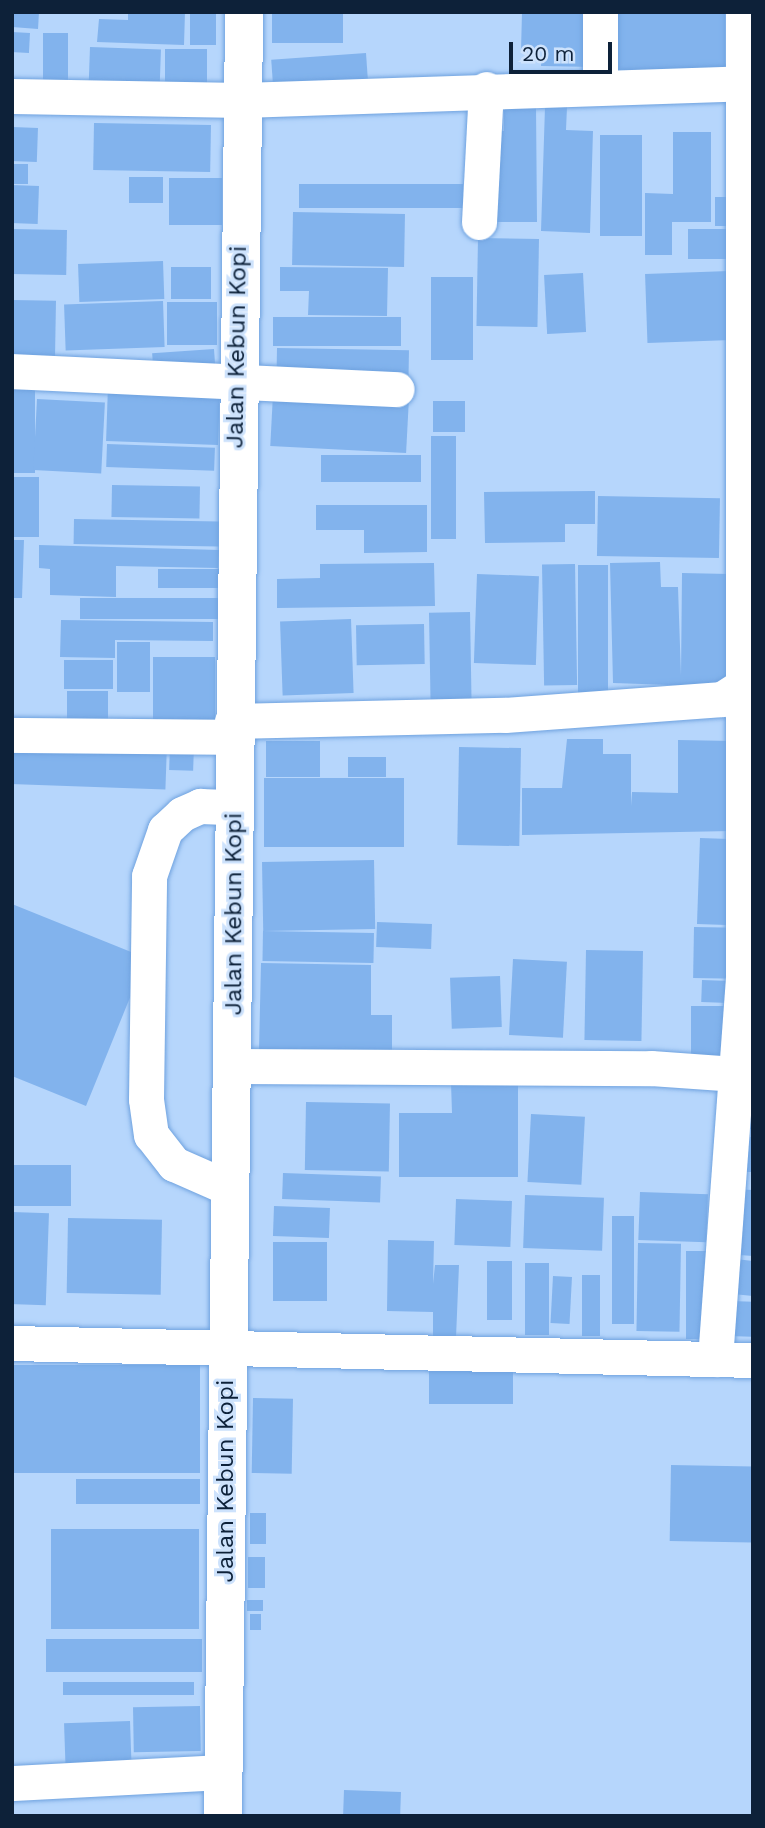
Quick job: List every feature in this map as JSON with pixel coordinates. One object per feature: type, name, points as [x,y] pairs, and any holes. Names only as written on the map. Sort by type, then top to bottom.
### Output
[{"type":"main road","name":"Jalan Kebun Kopi","points":[[223,1816],[227,1351],[234,1066],[232,729],[236,382],[244,12]]},
{"type":"street","points":[[600,12],[600,87]]},
{"type":"street","points":[[715,1359],[735,1074],[750,679],[746,83],[743,12]]},
{"type":"street","points":[[12,96],[242,100],[486,89],[746,83]]},
{"type":"street","points":[[479,222],[486,89]]},
{"type":"street","points":[[12,371],[397,389]]},
{"type":"street","points":[[12,735],[232,729],[505,715],[722,699],[750,679]]},
{"type":"street","points":[[231,1189],[174,1164],[151,1135],[146,1099],[149,876],[165,830],[182,814],[200,806],[233,807]]},
{"type":"street","points":[[234,1066],[651,1068],[735,1074]]},
{"type":"street","points":[[12,1343],[227,1351],[753,1360]]},
{"type":"street","points":[[12,1783],[224,1772]]},
{"type":"building","points":[[12,12],[39,12],[38,29],[12,27]]},
{"type":"building","points":[[128,12],[185,12],[184,45],[97,42],[99,19],[128,20]]},
{"type":"building","points":[[190,12],[216,12],[216,45],[190,45]]},
{"type":"building","points":[[272,12],[343,12],[343,43],[272,43]]},
{"type":"building","points":[[522,12],[595,12],[594,67],[541,66],[542,51],[521,51]]},
{"type":"building","points":[[615,12],[725,12],[725,72],[615,72]]},
{"type":"building","points":[[12,32],[30,33],[29,53],[12,52]]},
{"type":"building","points":[[43,33],[68,33],[68,80],[43,80]]},
{"type":"building","points":[[90,47],[161,49],[160,85],[89,83]]},
{"type":"building","points":[[165,49],[207,49],[207,85],[165,85]]},
{"type":"building","points":[[366,53],[368,85],[273,92],[271,60]]},
{"type":"building","points":[[536,106],[537,222],[489,222],[488,131],[504,131],[504,107]]},
{"type":"building","points":[[545,107],[567,107],[566,130],[593,131],[590,233],[541,231]]},
{"type":"building","points":[[94,123],[211,125],[210,172],[93,170]]},
{"type":"building","points":[[12,127],[38,128],[37,162],[12,161]]},
{"type":"building","points":[[673,132],[711,132],[711,222],[672,222],[672,255],[645,255],[645,193],[673,194]]},
{"type":"building","points":[[600,135],[642,135],[642,236],[600,236]]},
{"type":"building","points":[[12,164],[28,164],[28,184],[12,184]]},
{"type":"building","points":[[129,177],[163,177],[163,203],[129,203]]},
{"type":"building","points":[[169,178],[222,178],[222,225],[169,225]]},
{"type":"building","points":[[299,184],[463,184],[463,208],[299,208]]},
{"type":"building","points":[[12,185],[39,186],[38,224],[12,223]]},
{"type":"building","points":[[715,197],[736,197],[736,226],[715,226]]},
{"type":"building","points":[[293,212],[405,214],[404,267],[292,265]]},
{"type":"building","points":[[12,229],[67,230],[66,275],[12,274]]},
{"type":"building","points":[[688,229],[737,229],[737,259],[688,259]]},
{"type":"building","points":[[478,238],[539,239],[537,327],[476,326]]},
{"type":"building","points":[[163,261],[164,299],[79,302],[78,264]]},
{"type":"building","points":[[171,267],[211,267],[211,299],[171,299]]},
{"type":"building","points":[[280,267],[388,268],[387,316],[308,315],[309,291],[280,291]]},
{"type":"building","points":[[729,271],[731,340],[647,343],[645,274]]},
{"type":"building","points":[[583,273],[586,332],[547,334],[544,275]]},
{"type":"building","points":[[431,277],[473,277],[473,360],[431,360]]},
{"type":"building","points":[[12,300],[56,301],[55,356],[12,355]]},
{"type":"building","points":[[163,301],[165,347],[66,350],[64,304]]},
{"type":"building","points":[[167,302],[217,302],[217,345],[167,345]]},
{"type":"building","points":[[273,317],[401,317],[401,346],[273,346]]},
{"type":"building","points":[[277,348],[409,350],[408,379],[276,377]]},
{"type":"building","points":[[214,349],[215,364],[153,368],[152,353]]},
{"type":"building","points":[[108,386],[220,390],[218,445],[106,441]]},
{"type":"building","points":[[12,390],[35,390],[35,473],[12,473]]},
{"type":"building","points":[[273,394],[409,401],[406,453],[270,446]]},
{"type":"building","points":[[37,399],[105,403],[101,473],[33,470]]},
{"type":"building","points":[[433,401],[465,401],[465,432],[433,432]]},
{"type":"building","points":[[431,436],[456,436],[456,539],[431,539]]},
{"type":"building","points":[[107,444],[215,448],[214,471],[106,467]]},
{"type":"building","points":[[321,455],[421,455],[421,482],[321,482]]},
{"type":"building","points":[[12,477],[39,477],[39,537],[12,537]]},
{"type":"building","points":[[112,485],[200,487],[199,519],[111,517]]},
{"type":"building","points":[[595,491],[595,524],[565,524],[565,542],[485,543],[484,492]]},
{"type":"building","points":[[598,496],[720,498],[719,558],[597,556]]},
{"type":"building","points":[[316,505],[427,505],[427,552],[364,553],[364,530],[316,530]]},
{"type":"building","points":[[74,519],[219,522],[219,547],[74,544]]},
{"type":"building","points":[[12,540],[24,540],[22,598],[12,598]]},
{"type":"building","points":[[39,545],[219,550],[218,568],[116,566],[116,597],[50,595],[50,569],[39,568]]},
{"type":"building","points":[[660,562],[661,587],[678,587],[681,676],[682,573],[729,574],[729,687],[613,683],[610,563]]},
{"type":"building","points":[[434,563],[435,606],[277,608],[277,579],[320,578],[320,564]]},
{"type":"building","points":[[575,564],[577,685],[544,686],[542,565]]},
{"type":"building","points":[[578,565],[608,565],[608,694],[578,694]]},
{"type":"building","points":[[158,569],[220,569],[220,588],[158,588]]},
{"type":"building","points":[[477,574],[539,576],[536,665],[474,663]]},
{"type":"building","points":[[80,598],[221,598],[221,619],[80,619]]},
{"type":"building","points":[[470,612],[472,703],[431,704],[429,613]]},
{"type":"building","points":[[351,619],[354,693],[283,695],[280,621]]},
{"type":"building","points":[[61,620],[213,622],[213,641],[115,640],[115,658],[60,657]]},
{"type":"building","points":[[424,624],[425,664],[357,665],[356,625]]},
{"type":"building","points":[[117,642],[150,642],[150,692],[117,692]]},
{"type":"building","points":[[153,657],[215,657],[215,727],[153,727]]},
{"type":"building","points":[[64,660],[113,660],[113,689],[64,689]]},
{"type":"building","points":[[67,691],[108,691],[108,722],[67,722]]},
{"type":"building","points":[[567,739],[603,739],[603,754],[631,754],[631,806],[632,792],[678,793],[678,740],[733,741],[732,831],[522,835],[522,788],[562,788]]},
{"type":"building","points":[[12,741],[167,746],[165,789],[12,784]]},
{"type":"building","points":[[266,741],[320,741],[320,777],[266,777]]},
{"type":"building","points":[[170,745],[194,746],[193,771],[169,770]]},
{"type":"building","points":[[459,747],[521,748],[519,846],[457,845]]},
{"type":"building","points":[[348,757],[386,757],[386,777],[348,777]]},
{"type":"building","points":[[264,778],[404,778],[404,847],[264,847]]},
{"type":"building","points":[[700,838],[737,839],[734,925],[697,924]]},
{"type":"building","points":[[374,860],[375,929],[263,931],[262,862]]},
{"type":"building","points":[[12,904],[146,958],[86,1106],[12,1076]]},
{"type":"building","points":[[377,922],[432,924],[431,949],[376,947]]},
{"type":"building","points":[[694,927],[738,928],[737,979],[693,978]]},
{"type":"building","points":[[263,931],[374,933],[373,963],[262,961]]},
{"type":"building","points":[[586,950],[643,951],[641,1041],[584,1040]]},
{"type":"building","points":[[513,959],[567,962],[563,1038],[509,1035]]},
{"type":"building","points":[[261,963],[371,965],[371,1015],[392,1015],[392,1052],[259,1050]]},
{"type":"building","points":[[500,976],[502,1027],[452,1029],[450,978]]},
{"type":"building","points":[[702,980],[737,981],[736,1003],[701,1002]]},
{"type":"building","points":[[691,1006],[729,1006],[729,1056],[691,1056]]},
{"type":"building","points":[[451,1083],[518,1083],[518,1177],[399,1177],[399,1113],[452,1113]]},
{"type":"building","points":[[748,1088],[753,1088],[753,1129],[745,1129]]},
{"type":"building","points":[[306,1102],[390,1103],[389,1171],[305,1170]]},
{"type":"building","points":[[531,1114],[585,1117],[581,1185],[527,1182]]},
{"type":"building","points":[[740,1137],[753,1137],[753,1172],[740,1172]]},
{"type":"building","points":[[12,1165],[71,1165],[71,1206],[12,1206]]},
{"type":"building","points":[[283,1173],[381,1176],[380,1202],[282,1199]]},
{"type":"building","points":[[730,1189],[753,1190],[753,1256],[726,1254]]},
{"type":"building","points":[[640,1192],[708,1194],[706,1242],[638,1240]]},
{"type":"building","points":[[525,1195],[604,1198],[602,1251],[523,1248]]},
{"type":"building","points":[[456,1199],[512,1201],[510,1247],[454,1245]]},
{"type":"building","points":[[274,1206],[330,1208],[329,1238],[273,1236]]},
{"type":"building","points":[[12,1212],[49,1213],[46,1305],[12,1304]]},
{"type":"building","points":[[612,1216],[634,1216],[634,1324],[612,1324]]},
{"type":"building","points":[[68,1218],[162,1220],[161,1295],[67,1293]]},
{"type":"building","points":[[388,1240],[434,1241],[433,1284],[435,1265],[459,1265],[456,1338],[433,1337],[433,1312],[387,1311]]},
{"type":"building","points":[[273,1242],[327,1242],[327,1301],[273,1301]]},
{"type":"building","points":[[638,1243],[681,1244],[679,1332],[636,1331]]},
{"type":"building","points":[[686,1251],[710,1251],[710,1339],[686,1339]]},
{"type":"building","points":[[727,1258],[753,1261],[753,1296],[723,1293]]},
{"type":"building","points":[[487,1261],[512,1261],[512,1320],[487,1320]]},
{"type":"building","points":[[525,1263],[549,1263],[549,1335],[525,1335]]},
{"type":"building","points":[[582,1275],[600,1275],[600,1336],[582,1336]]},
{"type":"building","points":[[553,1276],[572,1277],[570,1324],[551,1323]]},
{"type":"building","points":[[730,1301],[753,1302],[752,1337],[729,1336]]},
{"type":"building","points":[[12,1365],[200,1365],[200,1473],[12,1473]]},
{"type":"building","points":[[429,1366],[513,1366],[513,1404],[429,1404]]},
{"type":"building","points":[[253,1398],[293,1399],[292,1474],[252,1473]]},
{"type":"building","points":[[671,1465],[753,1466],[752,1542],[670,1541]]},
{"type":"building","points":[[76,1479],[200,1479],[200,1504],[76,1504]]},
{"type":"building","points":[[250,1513],[266,1513],[266,1544],[250,1544]]},
{"type":"building","points":[[51,1529],[199,1529],[199,1629],[51,1629]]},
{"type":"building","points":[[248,1557],[265,1557],[265,1588],[248,1588]]},
{"type":"building","points":[[247,1600],[263,1600],[263,1611],[247,1611]]},
{"type":"building","points":[[250,1614],[261,1614],[261,1630],[250,1630]]},
{"type":"building","points":[[46,1639],[202,1639],[202,1672],[46,1672]]},
{"type":"building","points":[[63,1682],[194,1682],[194,1695],[63,1695]]},
{"type":"building","points":[[200,1706],[201,1751],[134,1752],[133,1707]]},
{"type":"building","points":[[130,1721],[132,1771],[66,1773],[64,1723]]},
{"type":"building","points":[[344,1790],[401,1792],[400,1816],[343,1816]]}]
